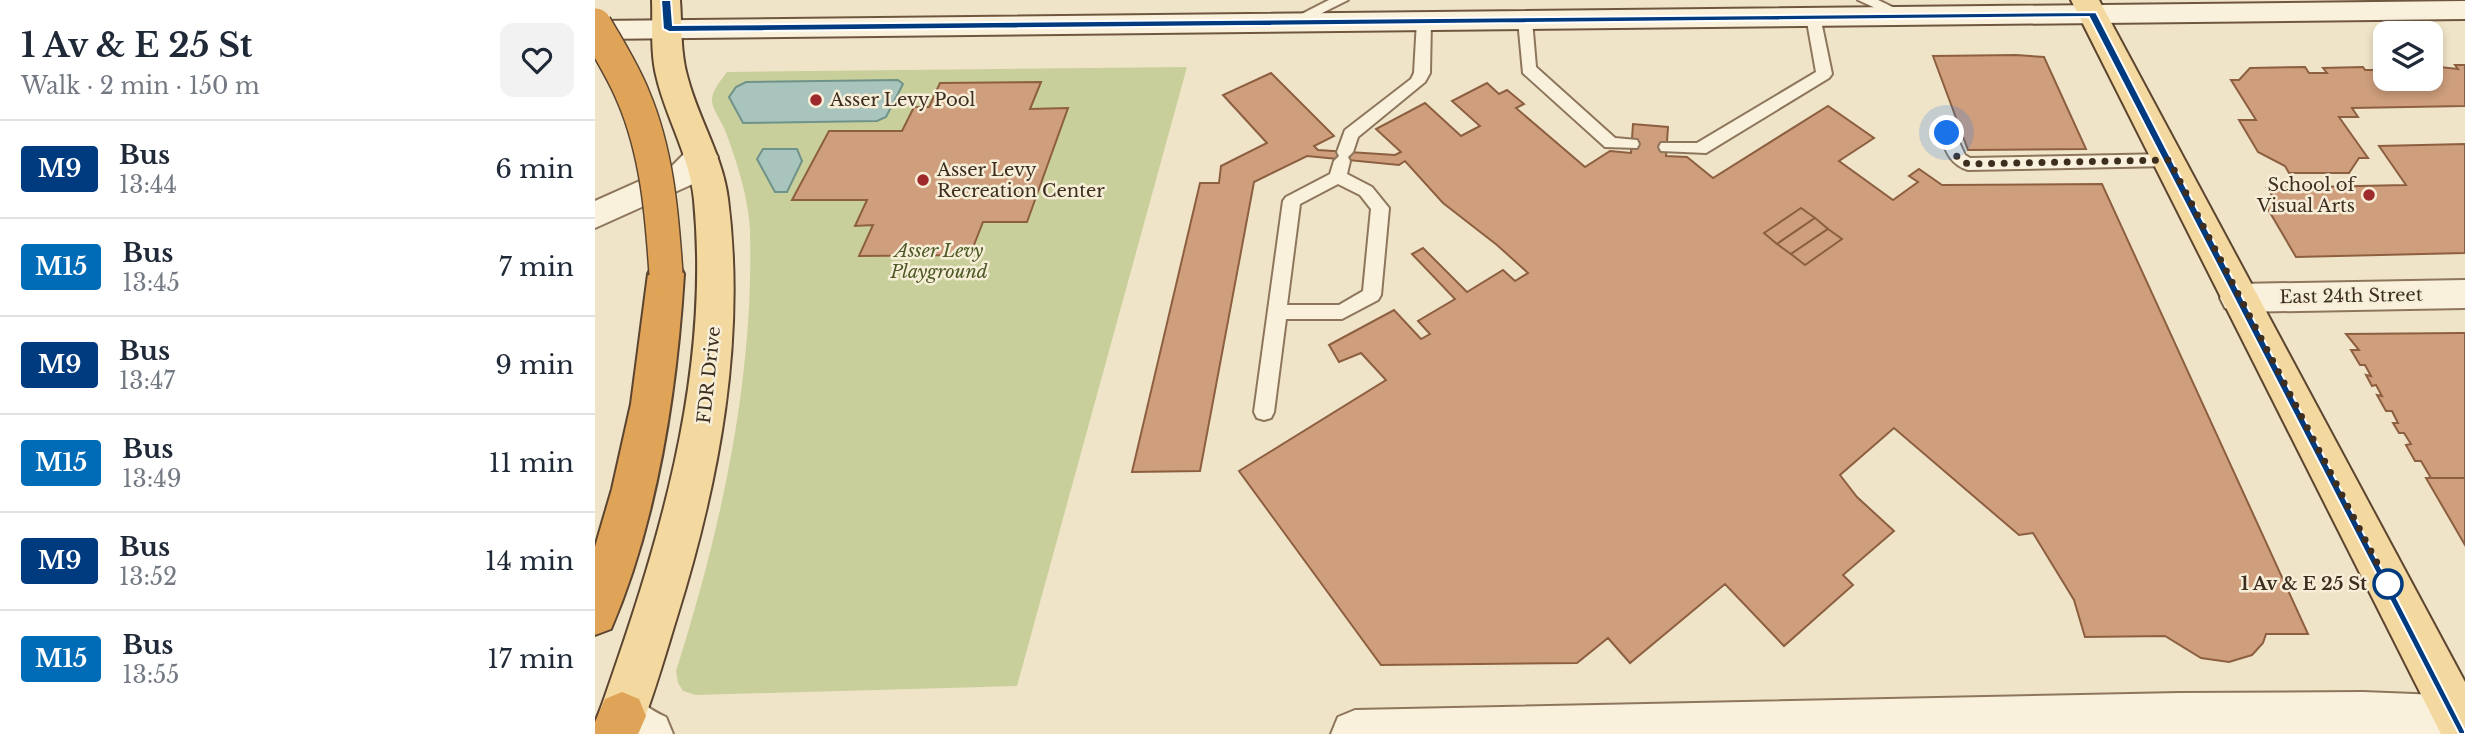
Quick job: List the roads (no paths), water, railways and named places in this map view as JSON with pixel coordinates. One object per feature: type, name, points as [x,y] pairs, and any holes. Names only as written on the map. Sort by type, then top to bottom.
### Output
[{"type":"highway","points":[[595,28],[635,100],[646,133],[662,206],[666,274],[662,338],[653,404],[630,503],[595,614]]},
{"type":"main road","points":[[2089,7],[2238,298],[2463,724]]},
{"type":"main road","points":[[595,28],[667,14],[1290,23],[1902,15],[2089,7],[2465,10]]},
{"type":"main road","name":"FDR Drive","points":[[628,728],[692,486],[711,384],[716,277],[710,198],[701,158],[672,80],[667,14]]},
{"type":"main road","points":[[595,215],[683,175],[701,158]]},
{"type":"main road","name":"East 24th Street","points":[[2238,298],[2465,294]]},
{"type":"main road","points":[[1355,734],[2205,717],[2363,716],[2463,724]]},
{"type":"lane","points":[[1290,23],[1341,0]]},
{"type":"lane","points":[[1865,0],[1902,15]]},
{"type":"lane","points":[[1667,147],[1700,149],[1824,74],[1813,16]]},
{"type":"lane","points":[[1525,20],[1528,69],[1611,143],[1631,145]]},
{"type":"lane","points":[[1264,412],[1292,201],[1342,163],[1351,134],[1417,82],[1422,73],[1424,21]]},
{"type":"lane","points":[[1947,133],[1958,159],[1968,164],[2169,160]]},
{"type":"lane","points":[[1277,312],[1342,312],[1372,295],[1380,208],[1342,163]]},
{"type":"water","points":[[898,80],[903,84],[886,117],[877,121],[743,123],[729,97],[736,87],[746,82]]},
{"type":"water","points":[[763,149],[797,149],[802,161],[787,192],[775,192],[757,159]]},
{"type":"place","name":"Asser Levy Pool","points":[[816,100]]},
{"type":"place","name":"Asser Levy Recreation Center","points":[[923,180]]},
{"type":"place","name":"School of Visual Arts","points":[[2369,195]]},
{"type":"place","name":"1 Av & E 25 St","points":[[2388,584]]},
{"type":"park label","name":"Asser Levy Playground","points":[[939,261]]}]
